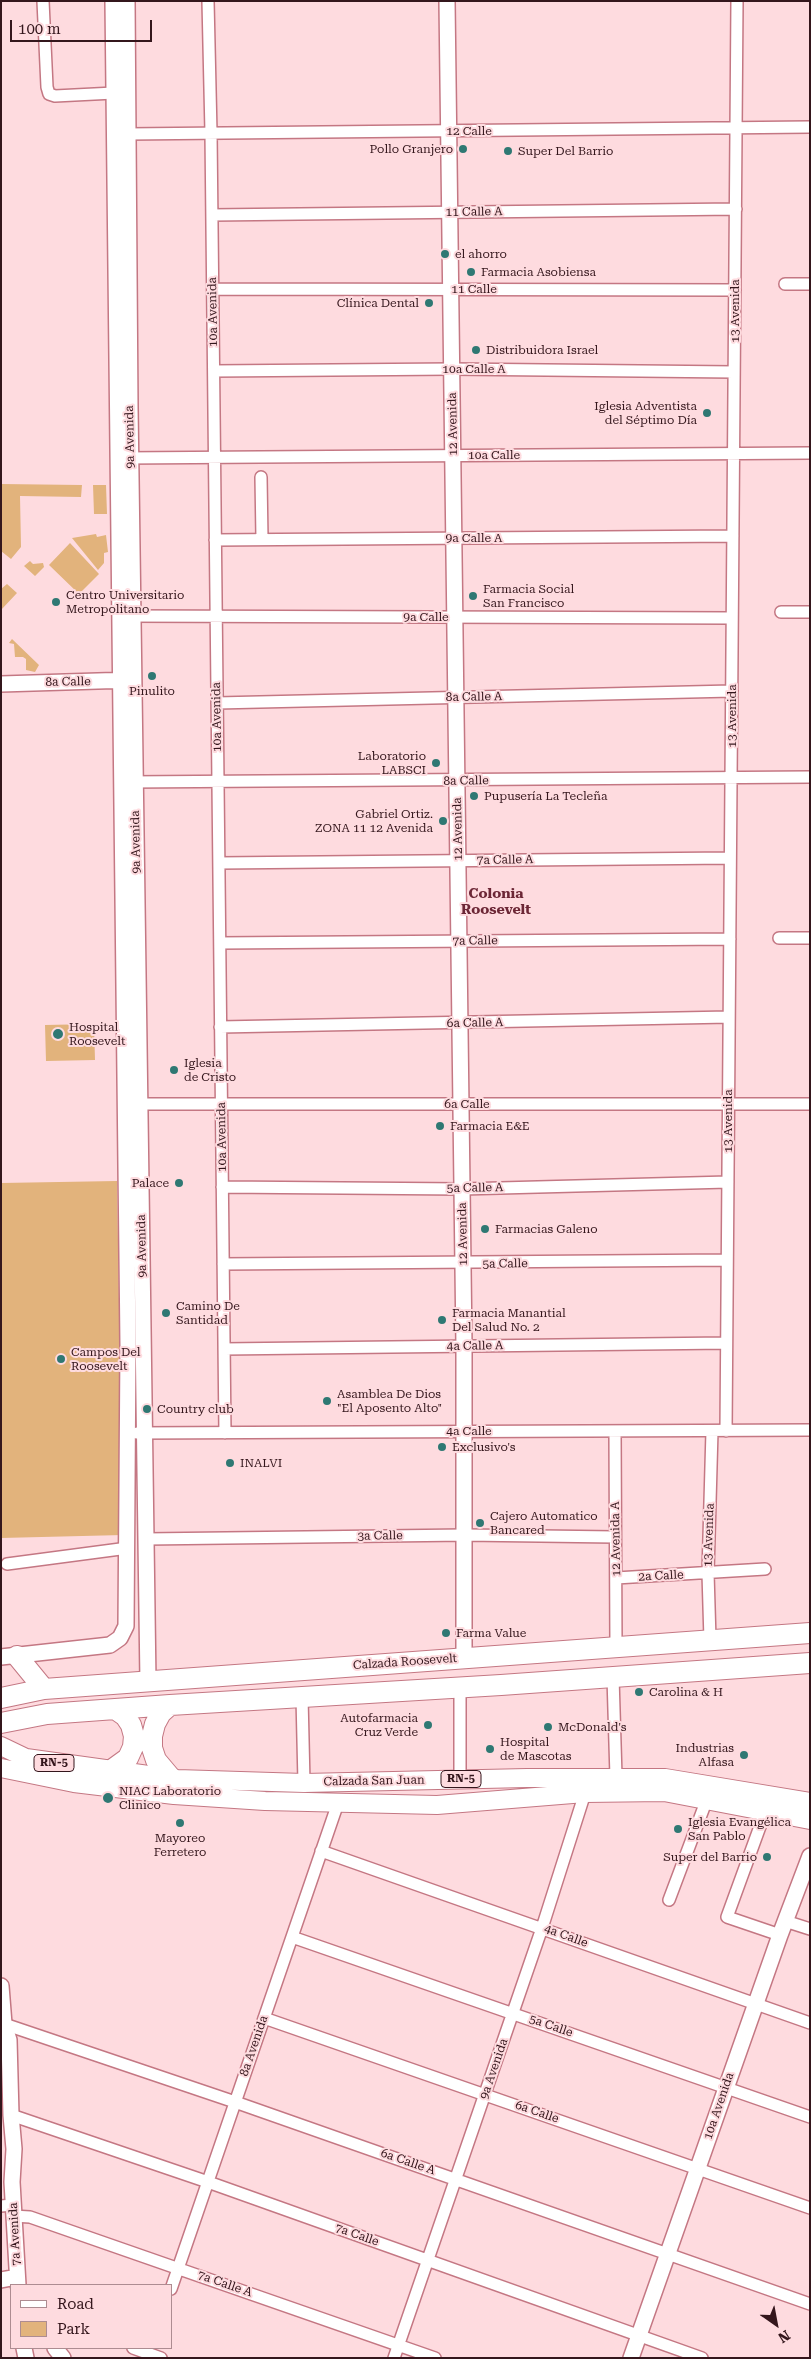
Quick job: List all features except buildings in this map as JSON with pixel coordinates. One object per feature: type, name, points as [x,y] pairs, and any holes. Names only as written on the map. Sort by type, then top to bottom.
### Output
[{"type":"highway","name":"Calzada Roosevelt","points":[[1,1698],[44,1689],[810,1633]]},
{"type":"highway","points":[[9,1656],[44,1689]]},
{"type":"highway","points":[[1,1723],[47,1714],[810,1663]]},
{"type":"highway","points":[[170,1705],[161,1713],[155,1724],[152,1748],[156,1760],[172,1779]]},
{"type":"highway","points":[[110,1771],[128,1758],[133,1747],[134,1736],[128,1720],[115,1709]]},
{"type":"main road","name":"9a Avenida","points":[[113,1],[124,458],[132,1104],[144,1433],[148,1682]]},
{"type":"main road","name":"9a Avenida","points":[[123,407],[128,134],[127,1]]},
{"type":"main road","name":"12 Avenida","points":[[447,1],[464,1346],[464,1657]]},
{"type":"main road","name":"8a Calle","points":[[1,684],[127,680]]},
{"type":"main road","name":"9a Avenida","points":[[9,1656],[105,1646],[120,1638],[126,1626],[132,1104]]},
{"type":"main road","name":"Calzada San Juan","points":[[1,1746],[26,1758],[172,1779],[304,1783],[460,1779],[584,1785],[664,1792],[766,1810],[810,1820]]},
{"type":"main road","name":"Calzada San Juan","points":[[1,1768],[74,1783],[181,1795],[338,1803],[437,1805],[584,1785],[616,1777],[665,1778],[810,1802]]},
{"type":"main road","points":[[1,1774],[74,1783]]},
{"type":"main road","name":"10a Avenida","points":[[631,2358],[780,1935],[810,1856]]},
{"type":"main road","name":"7a Avenida","points":[[1,1986],[3,2028],[8,2040],[14,2149],[9,2209],[18,2283]]},
{"type":"main road","name":"7a Avenida","points":[[1,2093],[3,2151],[12,2182]]},
{"type":"main road","points":[[3,2151],[13,2164]]},
{"type":"main road","points":[[1,2280],[18,2283]]},
{"type":"street","points":[[43,1],[49,94],[55,96],[114,93]]},
{"type":"street","name":"10a Avenida","points":[[208,1],[214,371],[225,1433]]},
{"type":"street","name":"13 Avenida","points":[[726,1430],[737,1]]},
{"type":"street","name":"12 Calle","points":[[128,134],[810,128]]},
{"type":"street","name":"11 Calle A","points":[[212,215],[736,209]]},
{"type":"street","points":[[785,284],[810,284]]},
{"type":"street","name":"11 Calle","points":[[213,288],[735,290]]},
{"type":"street","name":"10a Calle A","points":[[214,371],[452,369],[734,372]]},
{"type":"street","name":"10a Calle","points":[[124,458],[810,453]]},
{"type":"street","points":[[261,476],[262,539]]},
{"type":"street","name":"9a Calle A","points":[[216,540],[733,536]]},
{"type":"street","points":[[781,612],[810,612]]},
{"type":"street","name":"9a Calle","points":[[126,616],[732,618]]},
{"type":"street","name":"8a Calle A","points":[[217,703],[732,691]]},
{"type":"street","name":"8a Calle","points":[[128,782],[810,777]]},
{"type":"street","name":"7a Calle A","points":[[219,864],[730,858]]},
{"type":"street","points":[[779,938],[810,938]]},
{"type":"street","name":"7a Calle","points":[[220,943],[730,939]]},
{"type":"street","name":"6a Calle A","points":[[220,1027],[729,1017]]},
{"type":"street","name":"6a Calle","points":[[132,1104],[810,1104]]},
{"type":"street","name":"5a Calle A","points":[[222,1187],[462,1189],[728,1182]]},
{"type":"street","name":"5a Calle","points":[[223,1264],[463,1264],[727,1260]]},
{"type":"street","name":"4a Calle A","points":[[224,1349],[726,1343]]},
{"type":"street","name":"4a Calle","points":[[128,1433],[810,1430]]},
{"type":"street","name":"13 Avenida","points":[[710,1640],[708,1574],[712,1431]]},
{"type":"street","name":"12 Avenida A","points":[[615,1432],[616,1647]]},
{"type":"street","name":"3a Calle","points":[[146,1539],[465,1535],[615,1537]]},
{"type":"street","points":[[7,1564],[128,1548]]},
{"type":"street","name":"2a Calle","points":[[616,1578],[708,1574],[765,1569]]},
{"type":"street","points":[[613,1677],[616,1777]]},
{"type":"street","points":[[460,1687],[460,1779]]},
{"type":"street","points":[[302,1697],[304,1783]]},
{"type":"street","name":"9a Avenida","points":[[394,2358],[542,1928],[584,1785]]},
{"type":"street","points":[[669,1900],[707,1799]]},
{"type":"street","name":"8a Avenida","points":[[172,2286],[338,1803]]},
{"type":"street","points":[[766,1810],[727,1917],[780,1935]]},
{"type":"street","name":"4a Calle","points":[[321,1851],[810,2023]]},
{"type":"street","points":[[785,1921],[810,1929]]},
{"type":"street","name":"5a Calle","points":[[292,1937],[810,2117]]},
{"type":"street","name":"6a Calle","points":[[264,2018],[810,2208]]},
{"type":"street","name":"6a Calle A","points":[[3,2028],[235,2102],[810,2304]]},
{"type":"street","name":"7a Calle","points":[[11,2115],[208,2182],[702,2358]]},
{"type":"street","name":"7a Calle A","points":[[9,2209],[435,2358]]},
{"type":"street","points":[[136,2349],[161,2358]]},
{"type":"green space","points":[[1,484],[82,485],[81,497],[20,496],[21,547],[11,559],[1,551]]},
{"type":"green space","points":[[93,485],[106,485],[107,514],[94,514]]},
{"type":"green space","points":[[96,534],[97,537],[106,535],[108,552],[104,553],[104,563],[98,570],[72,538]]},
{"type":"green space","points":[[70,543],[99,574],[79,594],[49,565]]},
{"type":"green space","points":[[30,561],[33,564],[43,563],[44,567],[35,576],[24,566]]},
{"type":"green space","points":[[7,584],[17,593],[1,610],[1,589]]},
{"type":"green space","points":[[12,639],[39,665],[35,672],[26,670],[26,659],[15,657],[14,644],[9,643]]},
{"type":"green space","points":[[94,1024],[95,1060],[46,1061],[45,1025]]},
{"type":"green space","name":"Campos Del Roosevelt","points":[[117,1181],[123,1535],[1,1538],[1,1183]]},
{"type":"place","name":"Pollo Granjero","points":[[463,149]]},
{"type":"place","name":"Super Del Barrio","points":[[508,151]]},
{"type":"place","name":"el ahorro","points":[[445,254]]},
{"type":"place","name":"Farmacia Asobiensa","points":[[471,272]]},
{"type":"place","name":"Clínica Dental","points":[[429,303]]},
{"type":"place","name":"Distribuidora Israel","points":[[476,350]]},
{"type":"place","name":"Iglesia Adventista del Séptimo Día","points":[[707,413]]},
{"type":"place","name":"Farmacia Social San Francisco","points":[[473,596]]},
{"type":"place","name":"Centro Universitario Metropolitano","points":[[56,602]]},
{"type":"place","name":"Pinulito","points":[[152,676]]},
{"type":"place","name":"Laboratorio LABSCI","points":[[436,763]]},
{"type":"place","name":"Pupusería La Tecleña","points":[[474,796]]},
{"type":"place","name":"Gabriel Ortiz. ZONA 11 12 Avenida","points":[[443,821]]},
{"type":"place","name":"Hospital Roosevelt","points":[[58,1034]]},
{"type":"place","name":"Iglesia de Cristo","points":[[174,1070]]},
{"type":"place","name":"Farmacia E&E","points":[[440,1126]]},
{"type":"place","name":"Palace","points":[[179,1183]]},
{"type":"place","name":"Farmacias Galeno","points":[[485,1229]]},
{"type":"place","name":"Camino De Santidad","points":[[166,1313]]},
{"type":"place","name":"Farmacia Manantial Del Salud No. 2","points":[[442,1320]]},
{"type":"place","name":"Campos Del Roosevelt","points":[[61,1359]]},
{"type":"place","name":"Asamblea De Dios \"El Aposento Alto\"","points":[[327,1401]]},
{"type":"place","name":"Country club","points":[[147,1409]]},
{"type":"place","name":"Exclusivo's","points":[[442,1447]]},
{"type":"place","name":"INALVI","points":[[230,1463]]},
{"type":"place","name":"Cajero Automatico Bancared","points":[[480,1523]]},
{"type":"place","name":"Farma Value","points":[[446,1633]]},
{"type":"place","name":"Carolina & H","points":[[639,1692]]},
{"type":"place","name":"Autofarmacia Cruz Verde","points":[[428,1725]]},
{"type":"place","name":"McDonald's","points":[[548,1727]]},
{"type":"place","name":"Hospital de Mascotas","points":[[490,1749]]},
{"type":"place","name":"Industrias Alfasa","points":[[744,1755]]},
{"type":"place","name":"NIAC Laboratorio Clinico","points":[[108,1798]]},
{"type":"place","name":"Mayoreo Ferretero","points":[[180,1823]]},
{"type":"place","name":"Iglesia Evangélica San Pablo","points":[[678,1829]]},
{"type":"place","name":"Super del Barrio","points":[[767,1857]]},
{"type":"district","name":"Colonia Roosevelt","points":[[496,902]]}]
